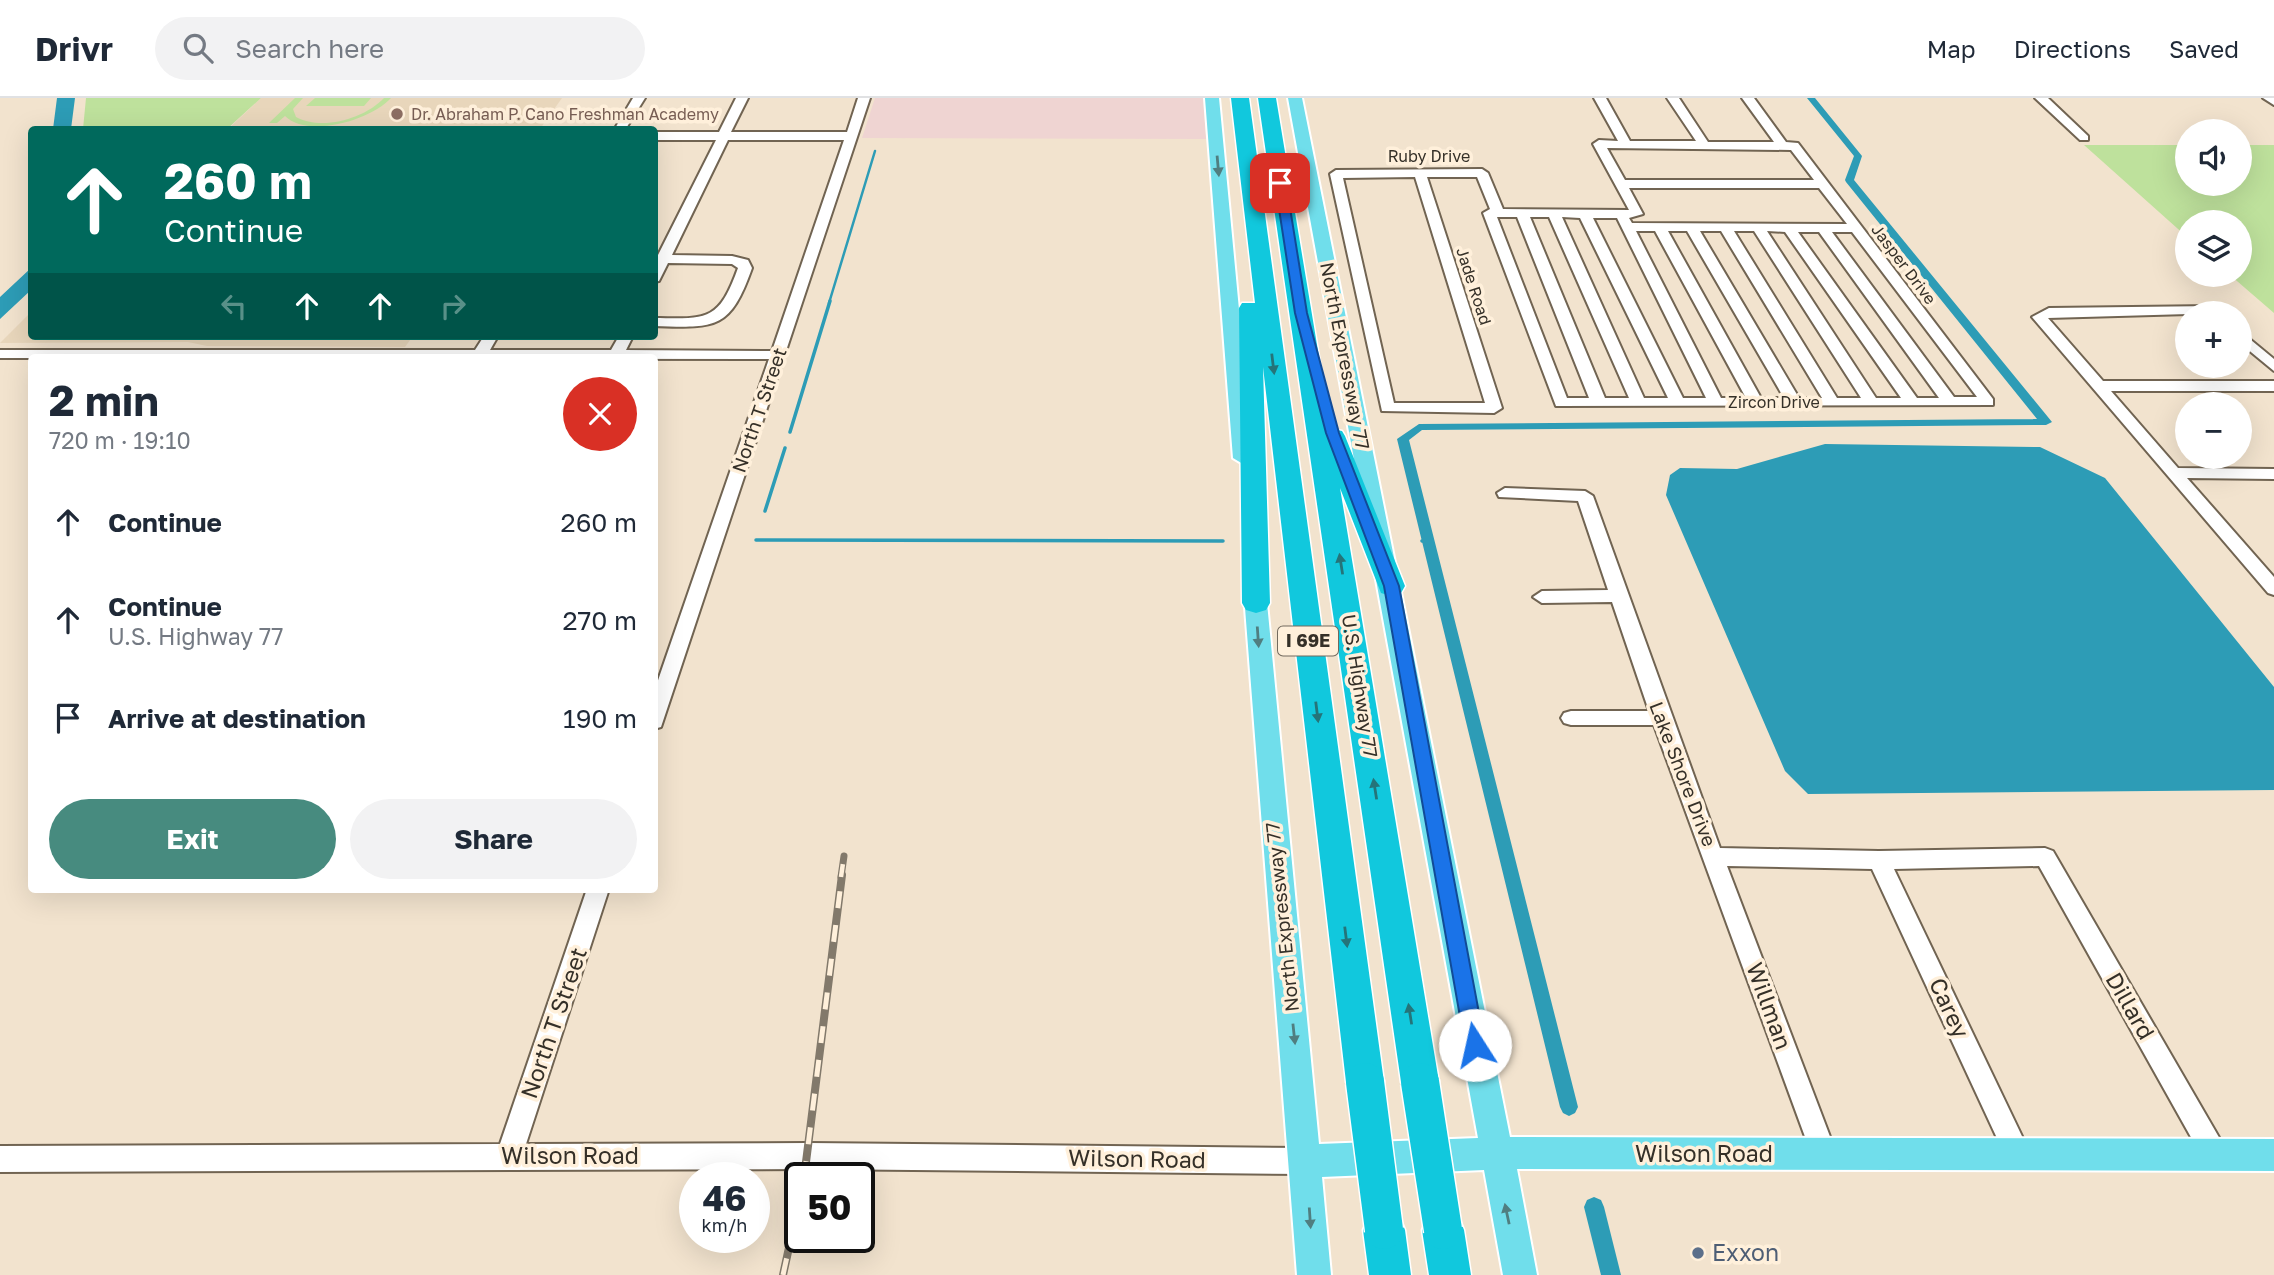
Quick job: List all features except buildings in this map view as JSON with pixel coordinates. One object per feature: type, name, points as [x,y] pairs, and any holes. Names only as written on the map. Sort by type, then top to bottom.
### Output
[{"type":"highway","name":"I 69E","points":[[1240,98],[1390,1275]]},
{"type":"highway","name":"U.S. Highway 77","points":[[1267,98],[1450,1275]]},
{"type":"highway","points":[[1273,98],[1276,154]]},
{"type":"highway","points":[[1253,199],[1250,332],[1256,603]]},
{"type":"highway","points":[[1301,313],[1332,433],[1391,586]]},
{"type":"main road","name":"North Expressway 77","points":[[1212,98],[1314,1275]]},
{"type":"main road","name":"North Expressway 77","points":[[1295,98],[1391,586],[1495,1153],[1520,1275]]},
{"type":"main road","name":"Wilson Road","points":[[1306,1161],[1495,1153],[2274,1155]]},
{"type":"street","points":[[622,126],[639,98]]},
{"type":"street","points":[[658,270],[742,98]]},
{"type":"street","name":"North T Street","points":[[658,710],[864,98]]},
{"type":"street","points":[[1600,98],[1626,144]]},
{"type":"street","points":[[1673,98],[1704,144]]},
{"type":"street","name":"Jasper Drive","points":[[1748,98],[1824,184],[1988,402]]},
{"type":"street","points":[[2041,98],[2084,138]]},
{"type":"street","points":[[2269,98],[2274,102]]},
{"type":"street","points":[[658,136],[851,136]]},
{"type":"street","points":[[1624,221],[1637,214],[1599,144],[1788,145]]},
{"type":"street","name":"Jade Road","points":[[1387,408],[1494,408],[1420,173]]},
{"type":"street","name":"Ruby Drive","points":[[1387,408],[1336,174],[1482,173],[1498,213]]},
{"type":"street","points":[[1620,184],[1824,184]]},
{"type":"street","points":[[1561,403],[1489,213],[1585,214],[1659,228],[1855,228]]},
{"type":"street","points":[[1522,214],[1599,403]]},
{"type":"street","points":[[1554,214],[1639,402]]},
{"type":"street","points":[[1585,214],[1678,402]]},
{"type":"street","points":[[1624,221],[1716,402]]},
{"type":"street","points":[[1659,228],[1756,402]]},
{"type":"street","points":[[1692,228],[1794,402]]},
{"type":"street","points":[[1724,228],[1832,402]]},
{"type":"street","points":[[1758,228],[1871,402]]},
{"type":"street","points":[[1789,228],[1912,402]]},
{"type":"street","points":[[1823,228],[1950,402]]},
{"type":"street","points":[[658,322],[705,323],[720,318],[728,309],[745,268],[743,263],[732,260],[663,260]]},
{"type":"street","points":[[2175,312],[2049,312],[2039,315],[2040,320],[2173,473],[2268,574],[2274,589]]},
{"type":"street","points":[[0,354],[480,354],[489,340]]},
{"type":"street","points":[[2252,347],[2274,368]]},
{"type":"street","points":[[658,355],[778,355]]},
{"type":"street","points":[[2097,386],[2274,386]]},
{"type":"street","name":"Zircon Drive","points":[[1561,403],[1988,402]]},
{"type":"street","points":[[2173,473],[2274,474]]},
{"type":"street","name":"Lake Shore Drive","points":[[1505,493],[1584,496],[1661,718],[1714,858],[2045,858]]},
{"type":"street","points":[[1542,597],[1619,596]]},
{"type":"street","points":[[1571,718],[1661,718]]},
{"type":"street","name":"Willman","points":[[1714,858],[1824,1155]]},
{"type":"street","name":"Dillard","points":[[2045,858],[2215,1155]]},
{"type":"street","name":"Carey","points":[[1880,860],[2018,1155]]},
{"type":"street","name":"North T Street","points":[[509,1157],[597,893]]},
{"type":"street","name":"Wilson Road","points":[[0,1159],[809,1156],[1306,1161]]},
{"type":"shaded area","name":"Dr. Abraham P. Cano Freshman Academy","points":[[261,98],[562,98],[542,126],[231,126]]},
{"type":"shaded area","points":[[875,98],[1203,98],[1206,139],[862,138]]},
{"type":"shaded area","points":[[28,315],[28,340],[410,340],[405,347],[207,346],[188,342],[0,343]]},
{"type":"green space","points":[[86,98],[261,98],[230,126],[83,126]]},
{"type":"green space","points":[[295,98],[303,98],[293,109],[296,117],[306,121],[330,123],[354,117],[384,98],[391,98],[369,113],[339,124],[308,126],[295,123],[285,116],[277,123],[269,123]]},
{"type":"green space","points":[[315,98],[371,98],[364,106],[306,106]]},
{"type":"green space","points":[[2084,145],[2175,145],[2175,196],[2252,196],[2252,145],[2274,145],[2274,313],[2244,287],[2252,287],[2252,210],[2175,210],[2175,226]]},
{"type":"water","points":[[57,98],[75,98],[71,126],[53,126]]},
{"type":"water","points":[[28,271],[28,293],[0,319],[0,297]]},
{"type":"water","points":[[1825,444],[2040,447],[2105,478],[2274,687],[2274,790],[1808,794],[1785,771],[1666,495],[1670,475],[1680,468],[1737,469]]},
{"type":"waterway","points":[[1569,1107],[1403,439],[1419,427],[2046,422],[1849,180],[1858,156],[1811,98]]},
{"type":"waterway","points":[[829,303],[875,151]]},
{"type":"waterway","points":[[790,432],[830,301]]},
{"type":"waterway","points":[[765,511],[785,448]]},
{"type":"waterway","points":[[756,540],[1223,541]]},
{"type":"waterway","points":[[1422,541],[1428,540]]},
{"type":"waterway","points":[[1594,1207],[1611,1275]]},
{"type":"railway","points":[[841,877],[844,856]]},
{"type":"railway","points":[[806,1162],[842,875]]},
{"type":"railway","points":[[783,1275],[788,1253]]},
{"type":"place","name":"Dr. Abraham P. Cano Freshman Academy","points":[[397,114]]},
{"type":"place","name":"Exxon","points":[[1698,1253]]},
{"type":"route","points":[[1280,183],[1301,313],[1332,433],[1391,586],[1475,1045]]}]
